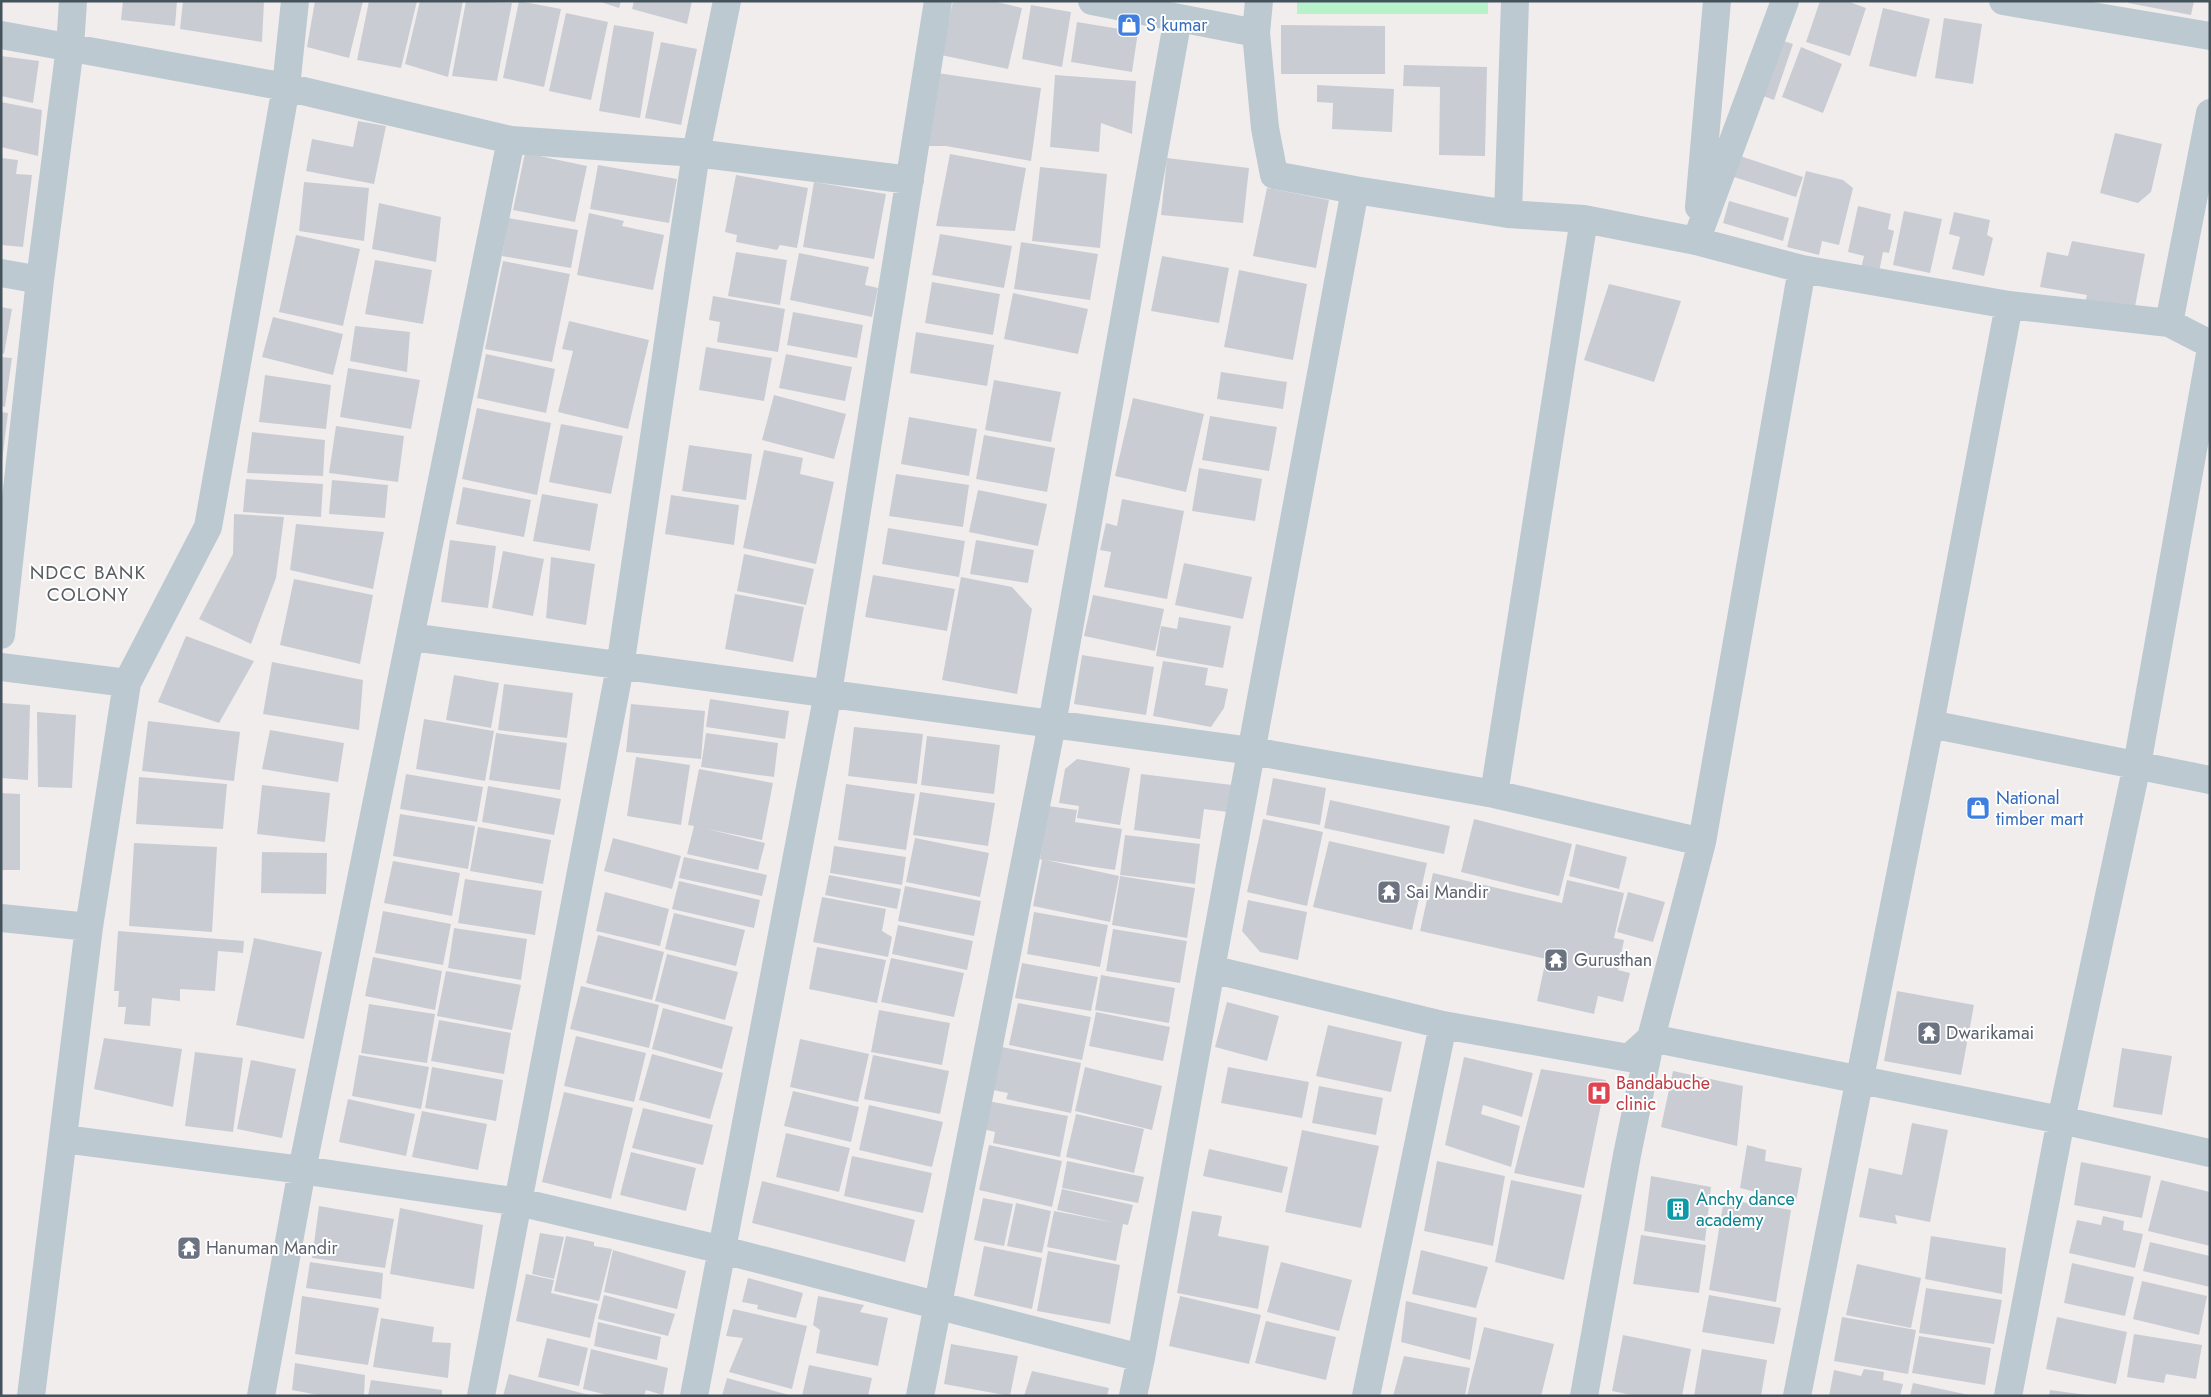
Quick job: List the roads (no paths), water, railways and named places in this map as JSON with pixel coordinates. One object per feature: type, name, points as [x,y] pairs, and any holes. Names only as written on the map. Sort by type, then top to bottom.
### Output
[{"type":"street","points":[[1,635],[40,280],[70,48],[73,1]]},
{"type":"street","points":[[31,1396],[89,927],[127,683],[208,527],[286,87],[295,1]]},
{"type":"street","points":[[481,1396],[620,666],[696,153],[727,1]]},
{"type":"street","points":[[694,1396],[828,693],[938,1]]},
{"type":"street","points":[[1092,1],[1256,33]]},
{"type":"street","points":[[1259,1],[1256,33],[1265,128],[1274,175],[1508,214],[1584,219],[1696,241],[1802,269],[2009,305],[2169,323],[2210,344]]},
{"type":"street","points":[[1508,214],[1515,1]]},
{"type":"street","points":[[1696,241],[1716,1]]},
{"type":"street","points":[[1696,241],[1786,1]]},
{"type":"street","points":[[2003,1],[2210,36]]},
{"type":"street","points":[[920,1396],[939,1308],[1052,724],[1178,18]]},
{"type":"street","points":[[1,35],[286,87],[511,140],[696,153],[910,180]]},
{"type":"street","points":[[2169,323],[2210,113]]},
{"type":"street","points":[[261,1396],[302,1170],[511,140]]},
{"type":"street","points":[[1133,1396],[1355,190]]},
{"type":"street","points":[[1494,794],[1584,219]]},
{"type":"street","points":[[1584,1396],[1650,1038],[1702,842],[1802,269]]},
{"type":"street","points":[[1,273],[40,280]]},
{"type":"street","points":[[1797,1396],[1930,724],[2009,305]]},
{"type":"street","points":[[2008,1396],[2061,1120],[2137,765],[2210,354]]},
{"type":"street","points":[[411,637],[1252,751],[1494,794],[1702,842]]},
{"type":"street","points":[[1,667],[127,683]]},
{"type":"street","points":[[1930,724],[2210,780]]},
{"type":"street","points":[[1,918],[89,927]]},
{"type":"street","points":[[1211,969],[1443,1024],[1629,1058],[1650,1038]]},
{"type":"street","points":[[1366,1396],[1443,1024]]},
{"type":"street","points":[[1650,1038],[2061,1120],[2210,1154]]},
{"type":"street","points":[[64,1139],[302,1170],[519,1202],[723,1250],[939,1308],[1141,1358]]},
{"type":"place","name":"S kumar","points":[[1129,25]]},
{"type":"place","name":"National timber mart","points":[[1978,808]]},
{"type":"place","name":"Sai Mandir","points":[[1389,892]]},
{"type":"place","name":"Gurusthan","points":[[1556,960]]},
{"type":"place","name":"Dwarikamai","points":[[1929,1033]]},
{"type":"place","name":"Bandabuche clinic","points":[[1599,1093]]},
{"type":"place","name":"Anchy dance academy","points":[[1678,1209]]},
{"type":"place","name":"Hanuman Mandir","points":[[189,1248]]},
{"type":"district","name":"NDCC BANK COLONY","points":[[88,583]]}]
